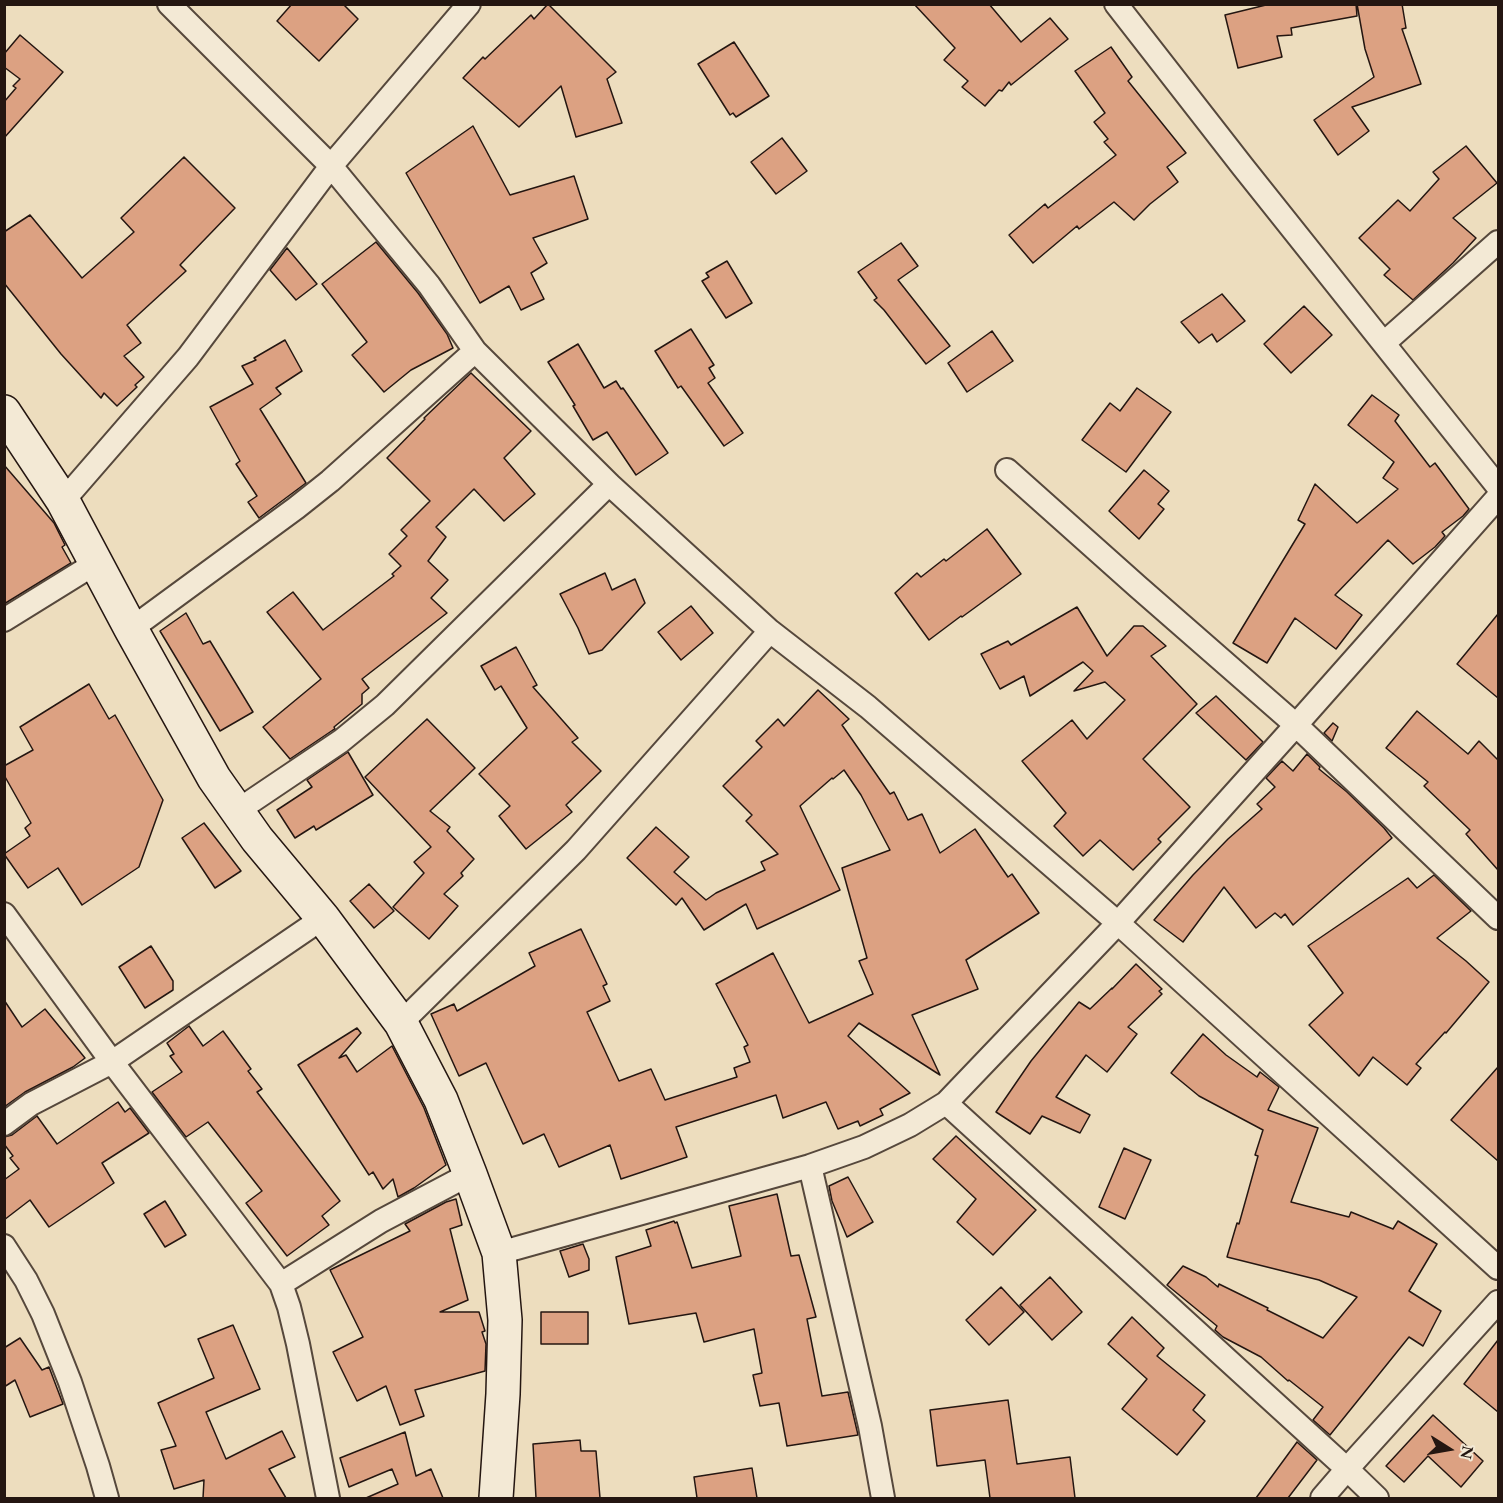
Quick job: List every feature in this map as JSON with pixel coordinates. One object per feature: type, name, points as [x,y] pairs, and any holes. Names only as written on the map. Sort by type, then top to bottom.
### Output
[{"type":"street","points":[[169,4],[331,166],[429,285],[475,351],[609,484],[770,631],[868,707],[1118,923],[1498,1268]]},
{"type":"street","points":[[63,501],[189,357],[331,166],[469,4]]},
{"type":"street","points":[[1116,4],[1498,487]]},
{"type":"street","points":[[1384,343],[1498,242]]},
{"type":"street","points":[[131,629],[330,482],[475,351]]},
{"type":"street","points":[[4,412],[63,501],[214,778],[257,839],[323,918],[401,1023],[441,1100],[499,1253],[505,1320],[496,1498]]},
{"type":"street","points":[[1007,470],[1296,725],[1498,918]]},
{"type":"street","points":[[237,811],[340,741],[385,705],[609,484]]},
{"type":"street","points":[[499,1253],[810,1166],[864,1147],[910,1125],[946,1103],[1118,923],[1498,497]]},
{"type":"street","points":[[4,620],[96,563]]},
{"type":"street","points":[[401,1023],[576,850],[770,631]]},
{"type":"street","points":[[4,914],[112,1062],[281,1284],[298,1344],[328,1498]]},
{"type":"street","points":[[4,1124],[31,1104],[112,1062],[323,918]]},
{"type":"street","points":[[946,1103],[1377,1498]]},
{"type":"street","points":[[810,1166],[870,1426],[883,1498]]},
{"type":"street","points":[[281,1284],[381,1221],[470,1174]]},
{"type":"street","points":[[4,1245],[26,1280],[47,1324],[70,1382],[107,1498]]},
{"type":"street","points":[[1322,1498],[1498,1302]]},
{"type":"building","points":[[292,4],[343,4],[358,19],[319,61],[277,21]]},
{"type":"building","points":[[548,4],[616,72],[607,79],[622,123],[576,137],[561,86],[519,127],[463,78],[483,57],[485,59],[531,15],[534,19]]},
{"type":"building","points":[[914,4],[989,4],[1021,42],[1050,18],[1068,39],[1011,85],[1009,82],[1002,91],[999,90],[985,106],[962,87],[968,81],[944,60],[955,48]]},
{"type":"building","points":[[1270,4],[1356,4],[1357,16],[1291,28],[1292,35],[1277,36],[1282,57],[1238,68],[1225,15]]},
{"type":"building","points":[[1357,4],[1402,4],[1406,28],[1402,29],[1421,84],[1352,107],[1369,131],[1338,155],[1314,120],[1374,77],[1365,49]]},
{"type":"building","points":[[20,35],[63,72],[4,138],[4,102],[16,88],[13,86],[20,79],[4,67],[4,54]]},
{"type":"building","points":[[734,42],[769,96],[736,117],[733,113],[730,115],[698,64]]},
{"type":"building","points":[[1111,47],[1132,77],[1128,81],[1186,153],[1167,167],[1178,182],[1134,220],[1114,202],[1079,229],[1077,226],[1033,263],[1009,235],[1045,204],[1048,208],[1116,155],[1104,142],[1108,139],[1094,122],[1105,113],[1075,71]]},
{"type":"building","points":[[473,126],[510,195],[574,176],[588,219],[533,238],[547,263],[531,273],[544,299],[521,310],[509,286],[480,303],[406,173]]},
{"type":"building","points":[[782,138],[807,171],[776,194],[751,162]]},
{"type":"building","points":[[1466,146],[1497,183],[1453,218],[1476,238],[1413,300],[1384,275],[1390,269],[1359,238],[1398,200],[1410,211],[1439,179],[1433,172]]},
{"type":"building","points":[[184,157],[235,208],[180,265],[186,271],[127,325],[141,343],[124,356],[144,377],[117,406],[104,393],[101,398],[61,354],[4,283],[4,232],[30,215],[82,278],[134,232],[121,218]]},
{"type":"building","points":[[376,242],[418,293],[447,334],[453,348],[411,370],[384,392],[352,355],[367,342],[322,284]]},
{"type":"building","points":[[901,243],[918,266],[898,280],[950,346],[926,364],[874,300],[877,298],[858,272]]},
{"type":"building","points":[[287,248],[317,284],[296,300],[270,270]]},
{"type":"building","points":[[727,261],[752,303],[726,318],[702,281],[709,277],[706,273]]},
{"type":"building","points":[[1222,294],[1245,321],[1217,342],[1212,334],[1199,343],[1181,322]]},
{"type":"building","points":[[1304,306],[1332,335],[1291,373],[1264,344]]},
{"type":"building","points":[[691,329],[714,365],[709,368],[715,378],[708,383],[743,433],[724,446],[681,386],[678,388],[655,351]]},
{"type":"building","points":[[992,331],[1013,361],[967,392],[948,363]]},
{"type":"building","points":[[285,340],[302,371],[276,388],[281,394],[260,409],[306,483],[259,518],[248,502],[257,496],[236,464],[240,461],[210,407],[253,384],[242,366],[256,360],[254,358]]},
{"type":"building","points":[[578,344],[604,388],[616,381],[621,389],[623,388],[668,453],[636,475],[607,432],[593,440],[573,406],[575,405],[548,362]]},
{"type":"building","points":[[471,373],[531,431],[504,458],[535,494],[504,521],[474,489],[436,527],[446,537],[428,561],[448,580],[431,598],[447,613],[362,679],[369,688],[362,694],[362,704],[334,727],[335,729],[290,759],[263,727],[321,679],[267,612],[293,592],[323,630],[394,576],[392,574],[401,566],[389,554],[407,536],[401,530],[430,501],[387,458]]},
{"type":"building","points":[[1137,388],[1171,412],[1126,472],[1082,440],[1110,403],[1120,411]]},
{"type":"building","points":[[1372,395],[1399,415],[1395,421],[1430,467],[1435,463],[1469,509],[1442,532],[1445,536],[1435,547],[1413,564],[1388,540],[1335,595],[1362,615],[1336,649],[1295,618],[1267,663],[1233,643],[1305,524],[1298,520],[1315,484],[1357,523],[1398,489],[1383,478],[1394,462],[1348,425]]},
{"type":"building","points":[[4,465],[54,523],[65,545],[62,547],[71,563],[4,604]]},
{"type":"building","points":[[1144,470],[1169,491],[1158,504],[1164,509],[1139,539],[1109,511]]},
{"type":"building","points":[[987,529],[1021,574],[929,640],[895,593],[917,573],[921,577]]},
{"type":"building","points":[[605,573],[612,590],[635,579],[645,603],[602,650],[589,654],[560,594]]},
{"type":"building","points":[[691,606],[713,633],[681,660],[658,632]]},
{"type":"building","points":[[1077,607],[1107,656],[1134,626],[1143,626],[1166,646],[1151,656],[1197,704],[1143,759],[1190,807],[1158,839],[1161,842],[1133,870],[1100,840],[1083,856],[1054,826],[1066,813],[1022,761],[1072,720],[1087,739],[1125,700],[1105,682],[1074,691],[1093,671],[1083,662],[1030,696],[1024,676],[1000,689],[981,654],[1008,641],[1011,645]]},
{"type":"building","points":[[186,613],[203,644],[210,641],[253,712],[220,731],[160,631]]},
{"type":"building","points":[[1498,614],[1498,698],[1457,664]]},
{"type":"building","points":[[516,647],[537,685],[533,687],[578,738],[572,742],[601,771],[566,805],[572,812],[526,849],[499,816],[510,806],[479,774],[527,728],[501,686],[495,690],[481,666]]},
{"type":"building","points":[[89,684],[109,719],[115,715],[163,800],[139,867],[82,905],[58,868],[28,888],[4,854],[30,836],[25,828],[31,823],[4,775],[4,766],[33,750],[20,727]]},
{"type":"building","points":[[818,690],[849,719],[842,725],[890,794],[894,792],[908,820],[922,814],[940,853],[975,829],[1008,877],[1012,874],[1039,913],[966,960],[978,989],[912,1015],[940,1075],[859,1023],[848,1036],[910,1093],[880,1109],[883,1115],[860,1126],[858,1121],[838,1129],[826,1102],[783,1118],[776,1095],[676,1127],[687,1157],[621,1179],[610,1145],[559,1167],[544,1134],[523,1144],[486,1063],[459,1076],[431,1014],[454,1004],[457,1011],[535,966],[529,953],[581,929],[607,984],[603,986],[610,1001],[587,1012],[619,1081],[651,1069],[665,1100],[737,1077],[734,1068],[750,1062],[744,1047],[748,1045],[716,984],[773,953],[809,1023],[873,994],[859,961],[867,958],[842,868],[890,850],[861,795],[844,770],[800,806],[840,890],[757,929],[746,904],[704,930],[682,898],[676,905],[627,858],[656,827],[689,857],[674,872],[706,900],[765,870],[761,862],[778,854],[746,821],[752,815],[723,786],[762,747],[756,741],[778,719],[784,726]]},
{"type":"building","points":[[1216,696],[1263,742],[1246,760],[1196,713]]},
{"type":"building","points":[[1417,711],[1468,754],[1479,741],[1498,760],[1498,870],[1466,834],[1470,830],[1424,786],[1428,782],[1386,748]]},
{"type":"building","points":[[427,719],[475,768],[430,811],[450,827],[447,831],[474,859],[461,873],[463,876],[444,894],[458,906],[429,939],[393,907],[424,873],[414,862],[431,847],[365,777]]},
{"type":"building","points":[[1333,723],[1338,727],[1332,741],[1324,733]]},
{"type":"building","points":[[348,752],[373,795],[316,830],[314,826],[295,838],[277,810],[312,787],[307,780]]},
{"type":"building","points":[[1307,754],[1320,767],[1319,769],[1347,792],[1392,838],[1293,925],[1285,914],[1281,918],[1275,913],[1256,928],[1224,887],[1183,942],[1154,920],[1228,839],[1262,809],[1257,804],[1275,787],[1266,778],[1282,761],[1293,771]]},
{"type":"building","points":[[204,823],[241,871],[215,888],[182,838]]},
{"type":"building","points":[[1434,875],[1471,911],[1437,938],[1489,982],[1416,1064],[1421,1068],[1407,1085],[1373,1057],[1359,1076],[1309,1025],[1343,993],[1308,946],[1408,878],[1417,888]]},
{"type":"building","points":[[369,884],[394,911],[374,928],[350,901]]},
{"type":"building","points":[[151,946],[173,981],[173,990],[145,1008],[119,967]]},
{"type":"building","points":[[1136,964],[1162,989],[1159,991],[1162,994],[1128,1027],[1137,1034],[1107,1072],[1086,1055],[1056,1097],[1090,1115],[1080,1133],[1042,1116],[1030,1134],[996,1112],[1031,1061],[1079,1002],[1090,1009]]},
{"type":"building","points":[[4,1000],[22,1027],[45,1009],[85,1058],[73,1067],[25,1092],[4,1107]]},
{"type":"building","points":[[189,1026],[203,1046],[223,1031],[251,1069],[248,1071],[262,1089],[257,1092],[340,1201],[322,1216],[329,1225],[287,1256],[246,1203],[262,1191],[208,1122],[186,1137],[152,1092],[182,1072],[170,1056],[174,1054],[167,1043]]},
{"type":"building","points":[[357,1028],[361,1033],[339,1058],[346,1055],[357,1072],[392,1046],[424,1108],[446,1165],[398,1197],[393,1179],[383,1189],[373,1172],[369,1175],[298,1065]]},
{"type":"building","points":[[1203,1034],[1226,1055],[1257,1077],[1260,1072],[1279,1087],[1268,1110],[1318,1128],[1291,1202],[1349,1217],[1351,1212],[1393,1229],[1398,1221],[1437,1244],[1409,1291],[1441,1311],[1423,1346],[1409,1337],[1330,1435],[1313,1420],[1323,1407],[1261,1357],[1223,1337],[1215,1330],[1217,1326],[1167,1285],[1183,1266],[1206,1277],[1218,1287],[1219,1284],[1323,1338],[1357,1297],[1319,1280],[1227,1257],[1237,1223],[1239,1224],[1263,1130],[1199,1096],[1171,1073]]},
{"type":"building","points":[[1498,1067],[1498,1161],[1451,1120]]},
{"type":"building","points":[[118,1102],[125,1112],[130,1108],[149,1133],[102,1163],[114,1183],[49,1227],[30,1200],[4,1220],[4,1180],[19,1169],[10,1158],[13,1156],[4,1144],[4,1137],[12,1135],[37,1116],[57,1144]]},
{"type":"building","points":[[956,1136],[1036,1210],[993,1255],[957,1222],[976,1199],[933,1159]]},
{"type":"building","points":[[1124,1148],[1151,1160],[1125,1219],[1099,1207]]},
{"type":"building","points":[[848,1177],[873,1222],[847,1237],[832,1201],[829,1186]]},
{"type":"building","points":[[777,1194],[791,1256],[799,1255],[816,1317],[807,1319],[822,1396],[848,1392],[858,1435],[787,1446],[779,1403],[760,1406],[753,1375],[762,1373],[754,1329],[704,1342],[696,1313],[629,1324],[616,1257],[651,1246],[646,1230],[677,1222],[692,1268],[741,1256],[729,1206]]},
{"type":"building","points":[[456,1199],[462,1225],[450,1229],[468,1300],[440,1312],[479,1312],[485,1331],[482,1332],[486,1344],[485,1371],[415,1390],[424,1416],[400,1425],[386,1386],[357,1401],[333,1352],[363,1337],[330,1270],[410,1231],[405,1224]]},
{"type":"building","points":[[165,1201],[186,1235],[165,1247],[144,1214]]},
{"type":"building","points":[[583,1244],[589,1259],[589,1270],[569,1277],[560,1251]]},
{"type":"building","points":[[1050,1277],[1082,1312],[1052,1340],[1020,1305]]},
{"type":"building","points":[[1001,1287],[1024,1312],[989,1345],[966,1320]]},
{"type":"building","points":[[541,1312],[588,1312],[588,1344],[541,1344]]},
{"type":"building","points":[[1132,1317],[1164,1348],[1157,1356],[1205,1395],[1193,1410],[1205,1421],[1177,1455],[1122,1409],[1147,1379],[1108,1344]]},
{"type":"building","points":[[233,1325],[260,1389],[206,1412],[226,1459],[282,1431],[295,1457],[269,1469],[286,1498],[203,1498],[204,1480],[174,1489],[161,1450],[176,1446],[158,1403],[214,1378],[198,1339]]},
{"type":"building","points":[[20,1338],[42,1370],[49,1367],[63,1404],[30,1417],[15,1380],[4,1387],[4,1348]]},
{"type":"building","points":[[1498,1340],[1498,1412],[1464,1384]]},
{"type":"building","points":[[1008,1400],[1017,1464],[1070,1457],[1075,1498],[990,1498],[985,1460],[937,1466],[930,1410]]},
{"type":"building","points":[[1433,1415],[1483,1461],[1461,1487],[1428,1456],[1404,1482],[1386,1466]]},
{"type":"building","points":[[405,1432],[416,1476],[431,1469],[443,1498],[366,1498],[398,1484],[392,1469],[349,1487],[340,1458]]},
{"type":"building","points":[[580,1440],[581,1451],[596,1451],[600,1498],[536,1498],[533,1444]]},
{"type":"building","points":[[1297,1442],[1317,1460],[1288,1498],[1256,1498]]},
{"type":"building","points":[[752,1468],[757,1498],[697,1498],[694,1477]]}]
